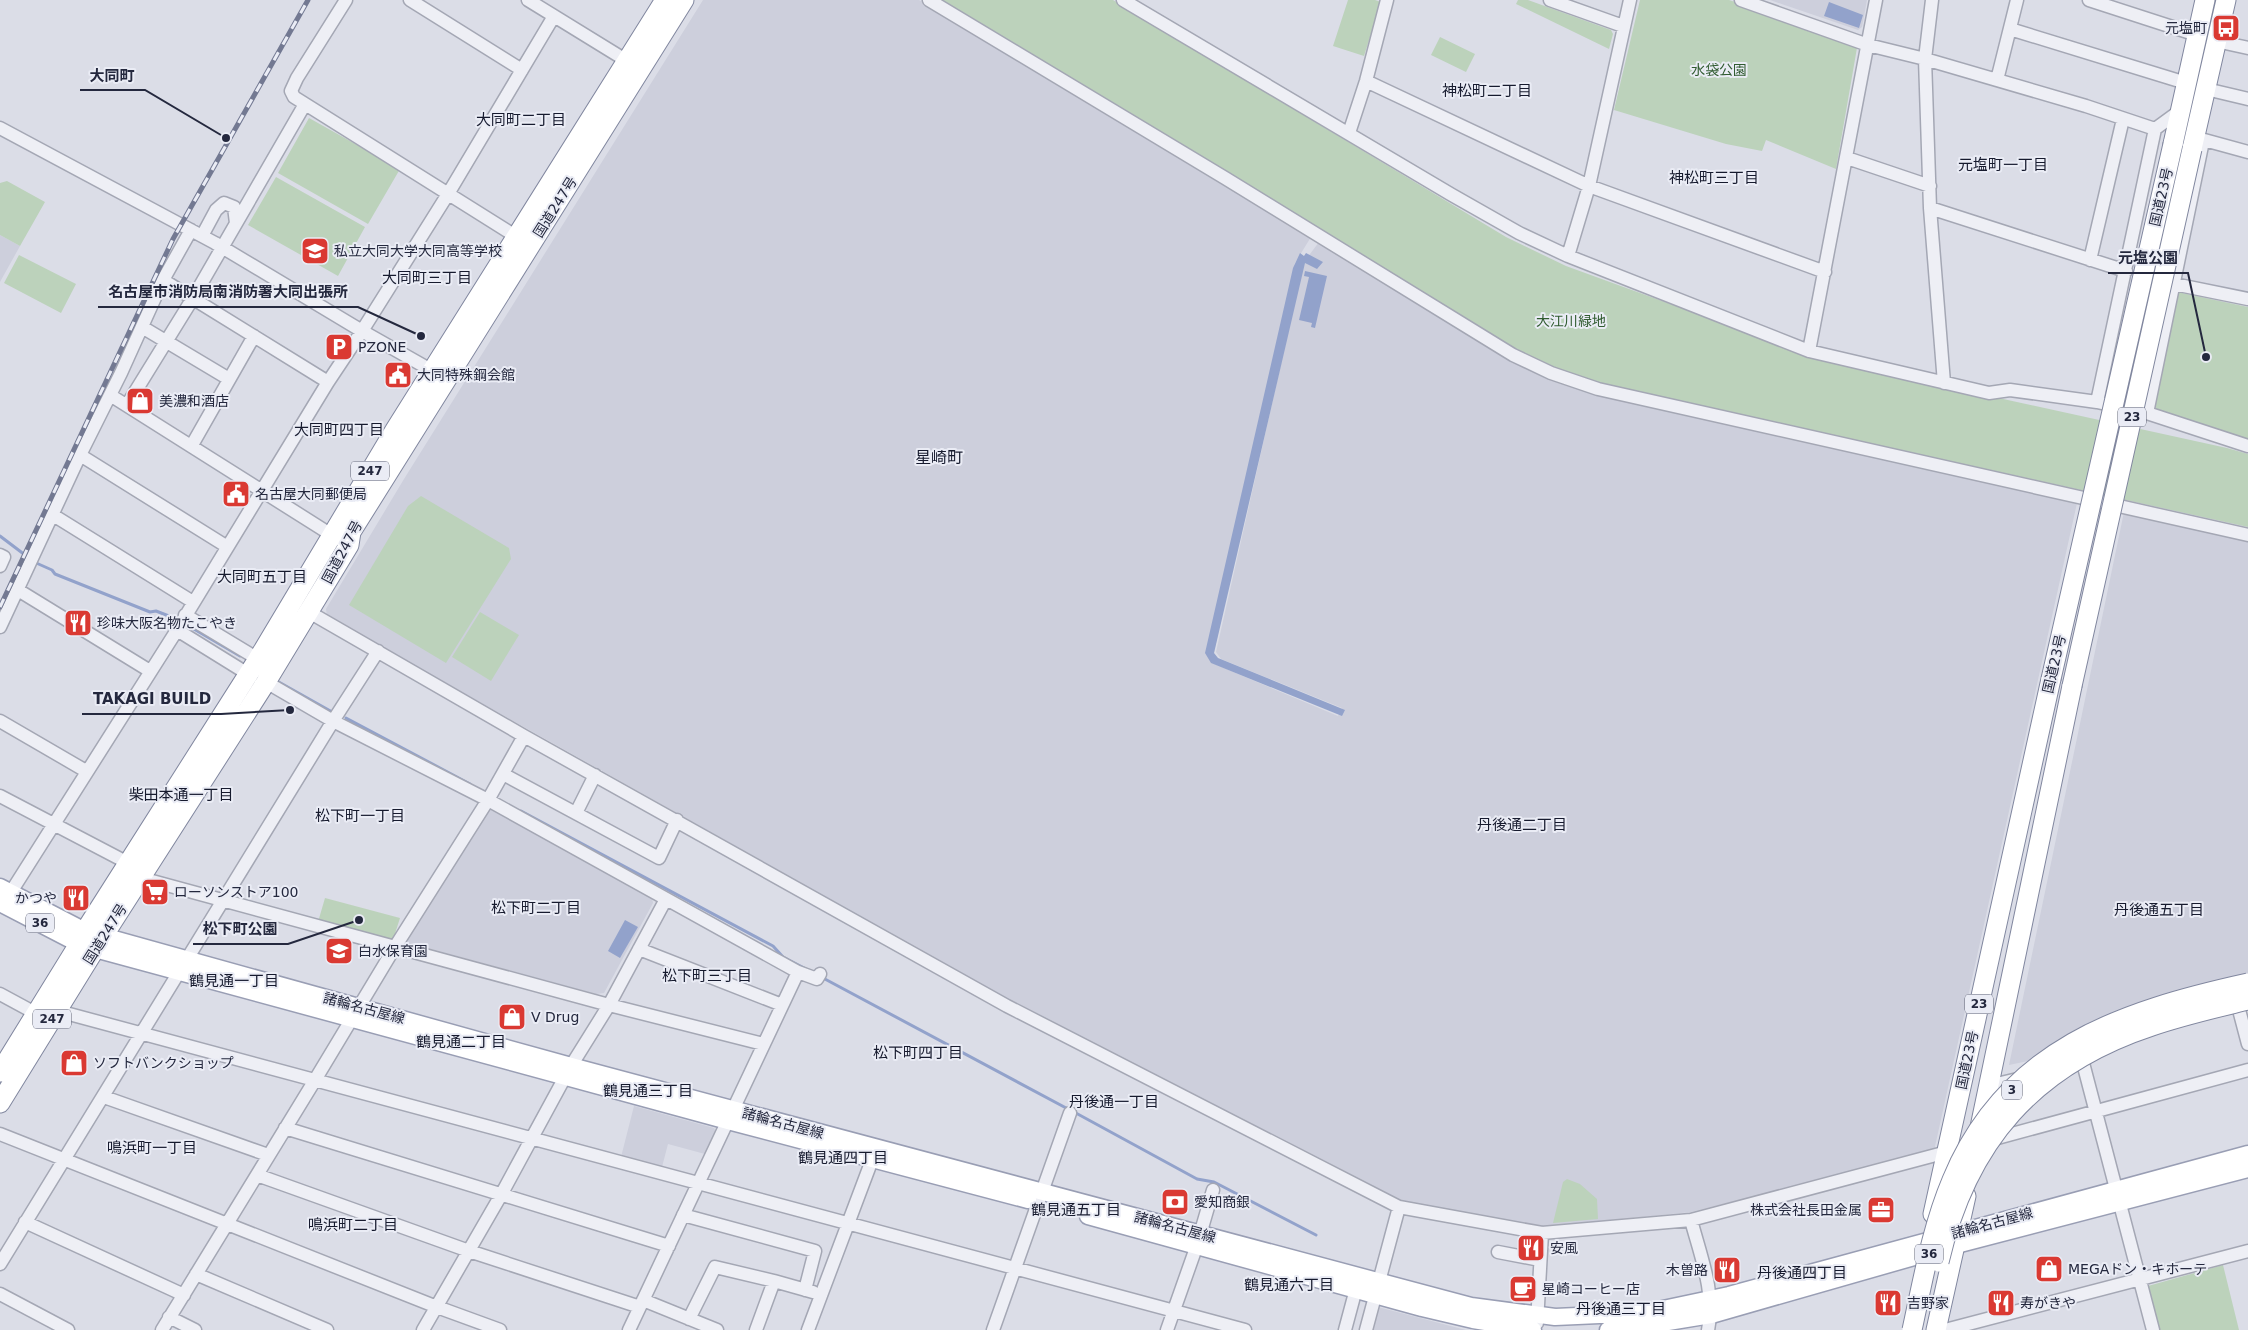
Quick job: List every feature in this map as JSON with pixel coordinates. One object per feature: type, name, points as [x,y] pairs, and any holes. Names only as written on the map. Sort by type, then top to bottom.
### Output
[{"type":"highway","name":"国道247号","points":[[0,1103],[58,1011],[128,863],[253,666],[332,534],[440,375],[634,65],[665,0]]},
{"type":"highway","name":"国道247号","points":[[0,1072],[37,1014],[91,940],[141,878],[266,682],[349,545],[351,532],[517,237],[634,65],[684,0]]},
{"type":"highway","name":"国道23号","points":[[1910,1330],[1925,1248],[1946,1152],[2205,0]]},
{"type":"highway","name":"国道23号","points":[[1936,1330],[1957,1239],[2072,686],[2197,142],[2216,41],[2226,0]]},
{"type":"highway","name":"3","points":[[1910,1330],[1934,1233],[1952,1179],[1983,1124],[2006,1096],[2053,1054],[2094,1030],[2143,1010],[2248,983]]},
{"type":"highway","name":"3","points":[[1925,1330],[1940,1260],[1964,1188],[1983,1150],[2012,1111],[2048,1079],[2096,1050],[2151,1026],[2245,1003]]},
{"type":"main road","name":"諸輪名古屋線","points":[[3,900],[91,940],[730,1115],[1378,1288],[1473,1320],[1535,1325],[1555,1317],[1644,1313],[1709,1315]]},
{"type":"main road","name":"諸輪名古屋線","points":[[2119,1196],[2248,1154]]},
{"type":"main road","name":"諸輪名古屋線","points":[[1608,1330],[1626,1329],[1709,1315],[1957,1239],[2119,1196],[2248,1169]]},
{"type":"main road","name":"諸輪名古屋線","points":[[1198,1240],[1356,1289],[1378,1288]]},
{"type":"street","points":[[346,0],[291,91],[294,97],[517,237]]},
{"type":"street","points":[[410,0],[522,70]]},
{"type":"street","points":[[528,0],[634,65]]},
{"type":"street","points":[[929,0],[1225,178],[1513,355],[1551,373],[1598,389],[2063,495],[2248,535]]},
{"type":"street","points":[[1123,0],[1342,132],[1349,134],[1519,233],[1568,256],[1809,351],[1988,393],[2010,390],[2097,402],[2147,413],[2248,446]]},
{"type":"street","points":[[1349,134],[1366,81],[1387,0]]},
{"type":"street","points":[[1550,0],[1623,26]]},
{"type":"street","points":[[1568,256],[1589,186],[1630,0]]},
{"type":"street","points":[[1740,0],[1868,45],[1997,80],[2155,129]]},
{"type":"street","points":[[1809,351],[1876,0]]},
{"type":"street","points":[[1932,0],[1925,59],[1930,208],[1944,383]]},
{"type":"street","points":[[1997,80],[2017,0]]},
{"type":"street","points":[[2089,0],[2197,35]]},
{"type":"street","points":[[3,900],[177,630],[226,546],[448,194],[554,16]]},
{"type":"street","points":[[2010,29],[2186,83]]},
{"type":"street","points":[[2216,41],[2248,48]]},
{"type":"street","points":[[1366,81],[1589,186],[1825,272]]},
{"type":"street","points":[[2206,90],[2248,99]]},
{"type":"street","points":[[127,405],[223,248],[305,104]]},
{"type":"street","points":[[2097,402],[2155,129],[2180,110]]},
{"type":"street","points":[[2090,260],[2123,118]]},
{"type":"street","points":[[0,128],[223,248],[440,375]]},
{"type":"street","points":[[2147,413],[2174,284],[2197,142],[2248,152]]},
{"type":"street","points":[[1847,158],[1930,186]]},
{"type":"street","points":[[0,627],[163,280],[196,233],[224,203],[234,207],[236,223]]},
{"type":"street","points":[[1930,208],[2126,272]]},
{"type":"street","points":[[163,280],[328,382]]},
{"type":"street","points":[[2174,284],[2248,299]]},
{"type":"street","points":[[142,327],[230,379]]},
{"type":"street","points":[[192,445],[254,336]]},
{"type":"street","points":[[110,395],[349,545]]},
{"type":"street","points":[[80,455],[226,546]]},
{"type":"street","points":[[53,515],[193,602]]},
{"type":"street","points":[[0,555],[4,557],[0,566]]},
{"type":"street","points":[[18,590],[150,671]]},
{"type":"street","points":[[309,612],[524,736],[1008,1006],[1399,1207],[1542,1233],[1691,1220],[1946,1152]]},
{"type":"street","points":[[185,615],[253,666]]},
{"type":"street","points":[[177,630],[253,666]]},
{"type":"street","points":[[0,1264],[104,1097],[223,899],[378,651]]},
{"type":"street","points":[[266,682],[333,721],[488,800],[798,972],[817,979],[819,976]]},
{"type":"street","points":[[0,721],[86,771]]},
{"type":"street","points":[[162,1330],[395,947],[488,800],[524,736]]},
{"type":"street","points":[[503,774],[659,858],[677,820]]},
{"type":"street","points":[[576,813],[595,775]]},
{"type":"street","points":[[0,796],[128,863]]},
{"type":"street","points":[[141,878],[608,1005],[763,1044]]},
{"type":"street","points":[[423,1330],[470,1251],[568,1071],[608,1005],[666,899]]},
{"type":"street","points":[[639,949],[782,1005]]},
{"type":"street","points":[[629,1330],[798,972]]},
{"type":"street","points":[[0,994],[37,1014]]},
{"type":"street","points":[[1988,1086],[2083,1063],[2144,1031],[2245,1003],[2248,1044]]},
{"type":"street","points":[[58,1011],[142,1032],[1245,1330]]},
{"type":"street","points":[[2083,1063],[2153,1330]]},
{"type":"street","points":[[1976,1144],[2248,1070]]},
{"type":"street","points":[[104,1097],[268,1155]]},
{"type":"street","points":[[993,1330],[1070,1113]]},
{"type":"street","points":[[285,1128],[501,1196],[669,1246]]},
{"type":"street","points":[[0,1134],[227,1225],[500,1330]]},
{"type":"street","points":[[808,1330],[874,1153]]},
{"type":"street","points":[[257,1176],[470,1251],[689,1319],[717,1330]]},
{"type":"street","points":[[1166,1330],[1198,1240],[1213,1190]]},
{"type":"street","points":[[1366,1330],[1399,1207]]},
{"type":"street","points":[[684,1215],[815,1251],[805,1290]]},
{"type":"street","points":[[1691,1220],[1709,1315]]},
{"type":"street","points":[[25,1222],[184,1295]]},
{"type":"street","points":[[1535,1325],[1542,1233]]},
{"type":"street","points":[[1944,1330],[2248,1251]]},
{"type":"street","points":[[1498,1252],[1540,1260]]},
{"type":"street","points":[[689,1319],[715,1266],[822,1294]]},
{"type":"street","points":[[196,1274],[327,1330]]},
{"type":"street","points":[[756,1330],[774,1281]]},
{"type":"street","points":[[1344,1330],[1356,1289]]},
{"type":"street","points":[[0,1294],[68,1330]]},
{"type":"street","points":[[170,1317],[195,1330]]},
{"type":"shaded area","points":[[703,0],[919,0],[1311,237],[1295,263],[1212,663],[1338,716],[1342,708],[1221,659],[1216,652],[1304,262],[1319,242],[1510,358],[2077,503],[1934,1151],[1691,1212],[1544,1227],[1396,1200],[1002,996],[327,616],[326,609],[404,479]]},
{"type":"shaded area","points":[[1770,0],[1867,0],[1862,27],[1858,30]]},
{"type":"shaded area","points":[[0,235],[20,246],[0,282]]},
{"type":"shaded area","points":[[2124,512],[2248,539],[2248,977],[2038,1059],[2009,1065]]},
{"type":"shaded area","points":[[490,806],[652,897],[653,903],[604,993],[596,994],[409,943],[407,938]]},
{"type":"shaded area","points":[[634,1106],[714,1128],[716,1132],[705,1154],[668,1144],[662,1167],[621,1157]]},
{"type":"shaded area","points":[[1378,1307],[1466,1330],[1370,1330]]},
{"type":"green space","name":"大江川緑地","points":[[933,0],[1113,0],[1506,237],[1566,266],[1821,359],[2248,454],[2248,527],[1600,384],[1553,369],[1519,352],[1395,275]]},
{"type":"green space","points":[[1348,0],[1375,0],[1381,2],[1364,56],[1333,46]]},
{"type":"green space","points":[[1518,0],[1528,0],[1611,30],[1613,34],[1609,49],[1516,4]]},
{"type":"green space","name":"水袋公園","points":[[1640,0],[1729,0],[1858,42],[1836,169],[1766,140],[1762,151],[1726,144],[1614,110]]},
{"type":"green space","points":[[1440,37],[1475,54],[1466,72],[1431,55]]},
{"type":"green space","points":[[309,118],[400,169],[368,224],[278,173]]},
{"type":"green space","points":[[276,177],[365,227],[338,276],[248,225]]},
{"type":"green space","points":[[7,181],[45,202],[20,246],[0,235],[0,183]]},
{"type":"green space","points":[[19,255],[76,284],[61,313],[4,283]]},
{"type":"green space","points":[[2177,292],[2248,307],[2248,440],[2154,409],[2153,407]]},
{"type":"green space","points":[[421,496],[509,548],[511,559],[446,663],[349,605],[408,506]]},
{"type":"green space","points":[[480,612],[519,635],[491,681],[452,657]]},
{"type":"green space","points":[[325,898],[400,918],[392,943],[318,922]]},
{"type":"green space","points":[[1567,1179],[1580,1184],[1597,1199],[1598,1219],[1553,1223],[1563,1182]]},
{"type":"green space","points":[[2223,1265],[2239,1330],[2159,1330],[2148,1286]]},
{"type":"water","points":[[1829,2],[1863,15],[1859,28],[1824,16]]},
{"type":"water","points":[[1300,253],[1304,256],[1306,253],[1323,262],[1317,269],[1305,263],[1214,653],[1218,658],[1345,710],[1342,716],[1211,663],[1205,653],[1293,268]]},
{"type":"water","points":[[1305,271],[1327,276],[1315,328],[1311,327],[1312,323],[1299,320],[1309,277],[1304,276]]},
{"type":"water","points":[[625,920],[638,927],[620,958],[608,951]]},
{"type":"waterway","points":[[0,536],[29,558]]},
{"type":"waterway","points":[[34,562],[52,570],[55,574],[150,612],[156,611],[174,618]]},
{"type":"waterway","points":[[187,625],[240,656]]},
{"type":"waterway","points":[[277,681],[334,713]]},
{"type":"waterway","points":[[346,718],[470,784]]},
{"type":"waterway","points":[[521,811],[773,946],[783,957],[806,969]]},
{"type":"waterway","points":[[823,978],[1068,1109]]},
{"type":"waterway","points":[[1074,1112],[1197,1179],[1214,1182],[1316,1235]]},
{"type":"railway","points":[[0,607],[173,239],[308,0]]},
{"type":"place","name":"元塩町","points":[[2226,28]]},
{"type":"place","name":"大同町","points":[[226,138]]},
{"type":"place","name":"私立大同大学大同高等学校","points":[[315,251]]},
{"type":"place","name":"名古屋市消防局南消防署大同出張所","points":[[421,336]]},
{"type":"place","name":"PZONE","points":[[339,347]]},
{"type":"place","name":"元塩公園","points":[[2206,357]]},
{"type":"place","name":"大同特殊鋼会館","points":[[398,375]]},
{"type":"place","name":"美濃和酒店","points":[[140,401]]},
{"type":"place","name":"名古屋大同郵便局","points":[[236,494]]},
{"type":"place","name":"珍味大阪名物たこやき","points":[[78,623]]},
{"type":"place","name":"TAKAGI BUILD","points":[[290,710]]},
{"type":"place","name":"ローソンストア100","points":[[155,892]]},
{"type":"place","name":"かつや","points":[[76,898]]},
{"type":"place","name":"松下町公園","points":[[359,920]]},
{"type":"place","name":"白水保育園","points":[[339,951]]},
{"type":"place","name":"V Drug","points":[[512,1017]]},
{"type":"place","name":"ソフトバンクショップ","points":[[74,1063]]},
{"type":"place","name":"愛知商銀","points":[[1175,1202]]},
{"type":"place","name":"株式会社長田金属","points":[[1881,1210]]},
{"type":"place","name":"安風","points":[[1531,1248]]},
{"type":"place","name":"MEGAドン・キホーテ","points":[[2049,1269]]},
{"type":"place","name":"木曽路","points":[[1727,1270]]},
{"type":"place","name":"星崎コーヒー店","points":[[1523,1289]]},
{"type":"place","name":"吉野家","points":[[1888,1303]]},
{"type":"place","name":"寿がきや","points":[[2001,1303]]},
{"type":"district","name":"神松町二丁目","points":[[1487,91]]},
{"type":"district","name":"大同町二丁目","points":[[521,120]]},
{"type":"district","name":"元塩町一丁目","points":[[2003,165]]},
{"type":"district","name":"神松町三丁目","points":[[1714,178]]},
{"type":"district","name":"大同町三丁目","points":[[427,278]]},
{"type":"district","name":"大同町四丁目","points":[[339,430]]},
{"type":"district","name":"星崎町","points":[[939,457]]},
{"type":"district","name":"大同町五丁目","points":[[262,577]]},
{"type":"district","name":"柴田本通一丁目","points":[[181,795]]},
{"type":"district","name":"松下町一丁目","points":[[360,816]]},
{"type":"district","name":"丹後通二丁目","points":[[1522,825]]},
{"type":"district","name":"松下町二丁目","points":[[536,908]]},
{"type":"district","name":"丹後通五丁目","points":[[2159,910]]},
{"type":"district","name":"松下町三丁目","points":[[707,976]]},
{"type":"district","name":"鶴見通一丁目","points":[[234,981]]},
{"type":"district","name":"鶴見通二丁目","points":[[461,1042]]},
{"type":"district","name":"松下町四丁目","points":[[918,1053]]},
{"type":"district","name":"鶴見通三丁目","points":[[648,1091]]},
{"type":"district","name":"丹後通一丁目","points":[[1114,1102]]},
{"type":"district","name":"鳴浜町一丁目","points":[[152,1148]]},
{"type":"district","name":"鶴見通四丁目","points":[[843,1158]]},
{"type":"district","name":"鶴見通五丁目","points":[[1076,1210]]},
{"type":"district","name":"鳴浜町二丁目","points":[[353,1225]]},
{"type":"district","name":"丹後通四丁目","points":[[1802,1273]]},
{"type":"district","name":"鶴見通六丁目","points":[[1289,1285]]},
{"type":"district","name":"丹後通三丁目","points":[[1621,1309]]}]
